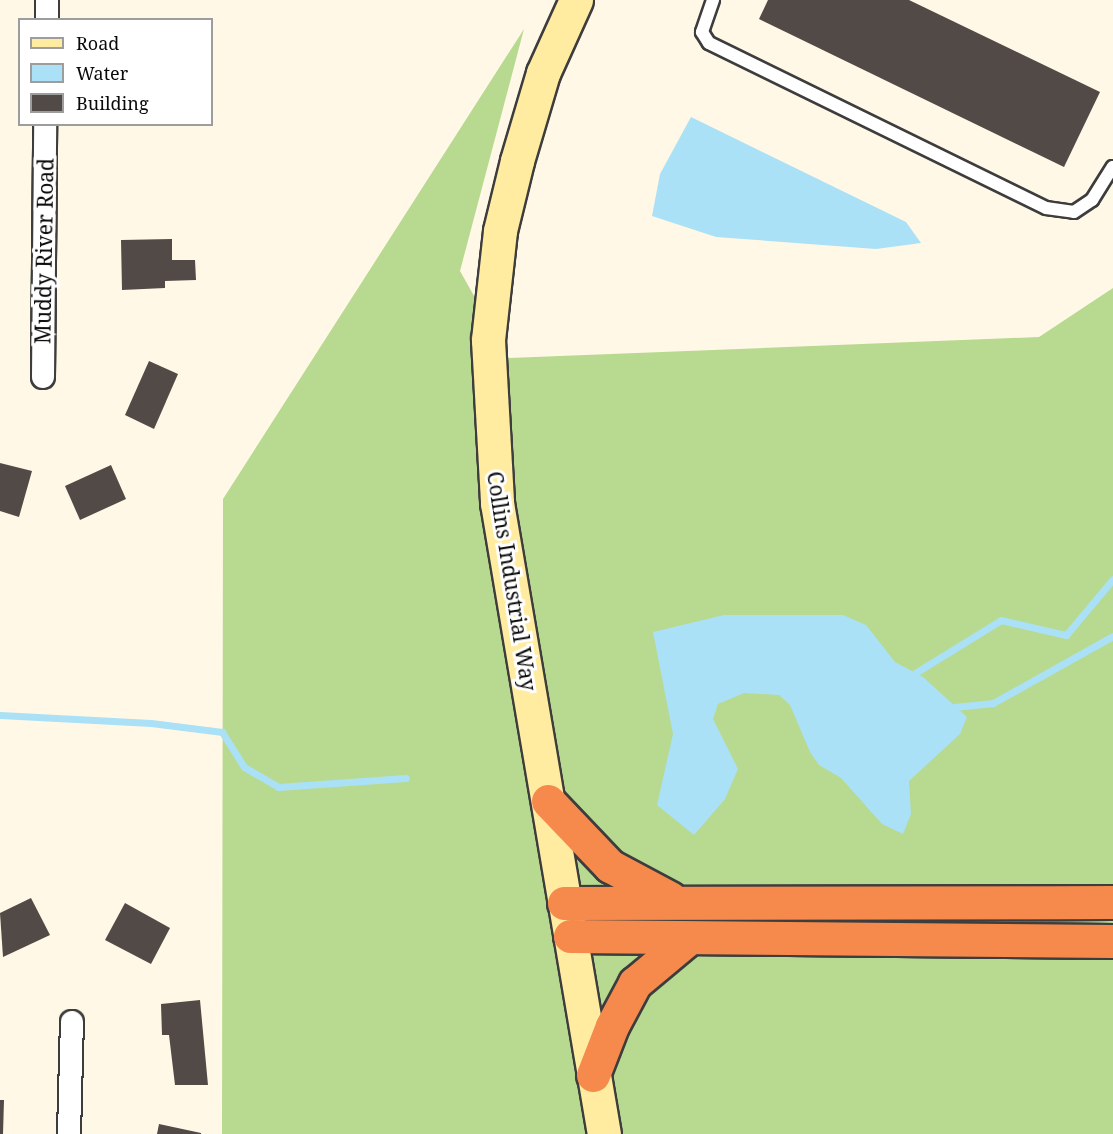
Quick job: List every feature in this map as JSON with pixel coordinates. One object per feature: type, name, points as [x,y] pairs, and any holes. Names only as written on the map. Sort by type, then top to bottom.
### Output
[{"type":"highway","points":[[548,801],[610,866],[645,888],[683,903]]},
{"type":"highway","points":[[564,903],[1113,902]]},
{"type":"highway","points":[[570,936],[1113,941]]},
{"type":"highway","points":[[593,1075],[612,1026],[635,983],[689,938]]},
{"type":"street","points":[[46,18],[47,0]]},
{"type":"street","name":"Collins Industrial Way","points":[[576,0],[543,74],[517,161],[500,231],[488,340],[497,503],[604,1134]]},
{"type":"street","name":"Muddy River Road","points":[[43,377],[45,126]]},
{"type":"street","points":[[69,1134],[72,1022]]},
{"type":"lane","points":[[713,0],[702,32],[709,43],[1046,208],[1074,212],[1092,200],[1113,167]]},
{"type":"green space","points":[[524,29],[460,271],[509,358],[1039,337],[1113,288],[1113,1134],[222,1134],[223,499]]},
{"type":"water","points":[[691,117],[906,222],[921,243],[876,249],[716,237],[652,216],[660,174]]},
{"type":"water","points":[[724,615],[843,615],[866,625],[895,662],[923,677],[967,717],[960,734],[909,781],[911,814],[903,834],[882,824],[841,778],[819,765],[810,752],[790,705],[779,695],[744,693],[718,704],[713,719],[738,769],[725,799],[694,835],[657,805],[673,734],[653,632]]},
{"type":"building","points":[[768,0],[909,0],[1100,92],[1064,167],[759,19]]},
{"type":"building","points":[[172,239],[172,260],[195,260],[196,280],[165,281],[165,288],[122,290],[121,240]]},
{"type":"building","points":[[149,361],[178,374],[154,429],[125,415]]},
{"type":"building","points":[[0,463],[32,471],[19,517],[0,511]]},
{"type":"building","points":[[111,465],[126,499],[80,520],[65,486]]},
{"type":"building","points":[[31,898],[50,935],[3,957],[0,913]]},
{"type":"building","points":[[125,903],[170,928],[151,964],[105,940]]},
{"type":"building","points":[[200,1000],[208,1085],[175,1085],[169,1035],[162,1035],[161,1004]]},
{"type":"building","points":[[0,1100],[4,1100],[3,1134],[0,1134]]},
{"type":"building","points":[[159,1124],[201,1133],[201,1134],[157,1134]]},
{"type":"waterway","points":[[915,673],[1001,620],[1066,635],[1113,579]]},
{"type":"waterway","points":[[955,707],[993,703],[1113,636]]},
{"type":"waterway","points":[[0,715],[151,723],[222,732],[244,767],[278,787],[406,778]]}]
